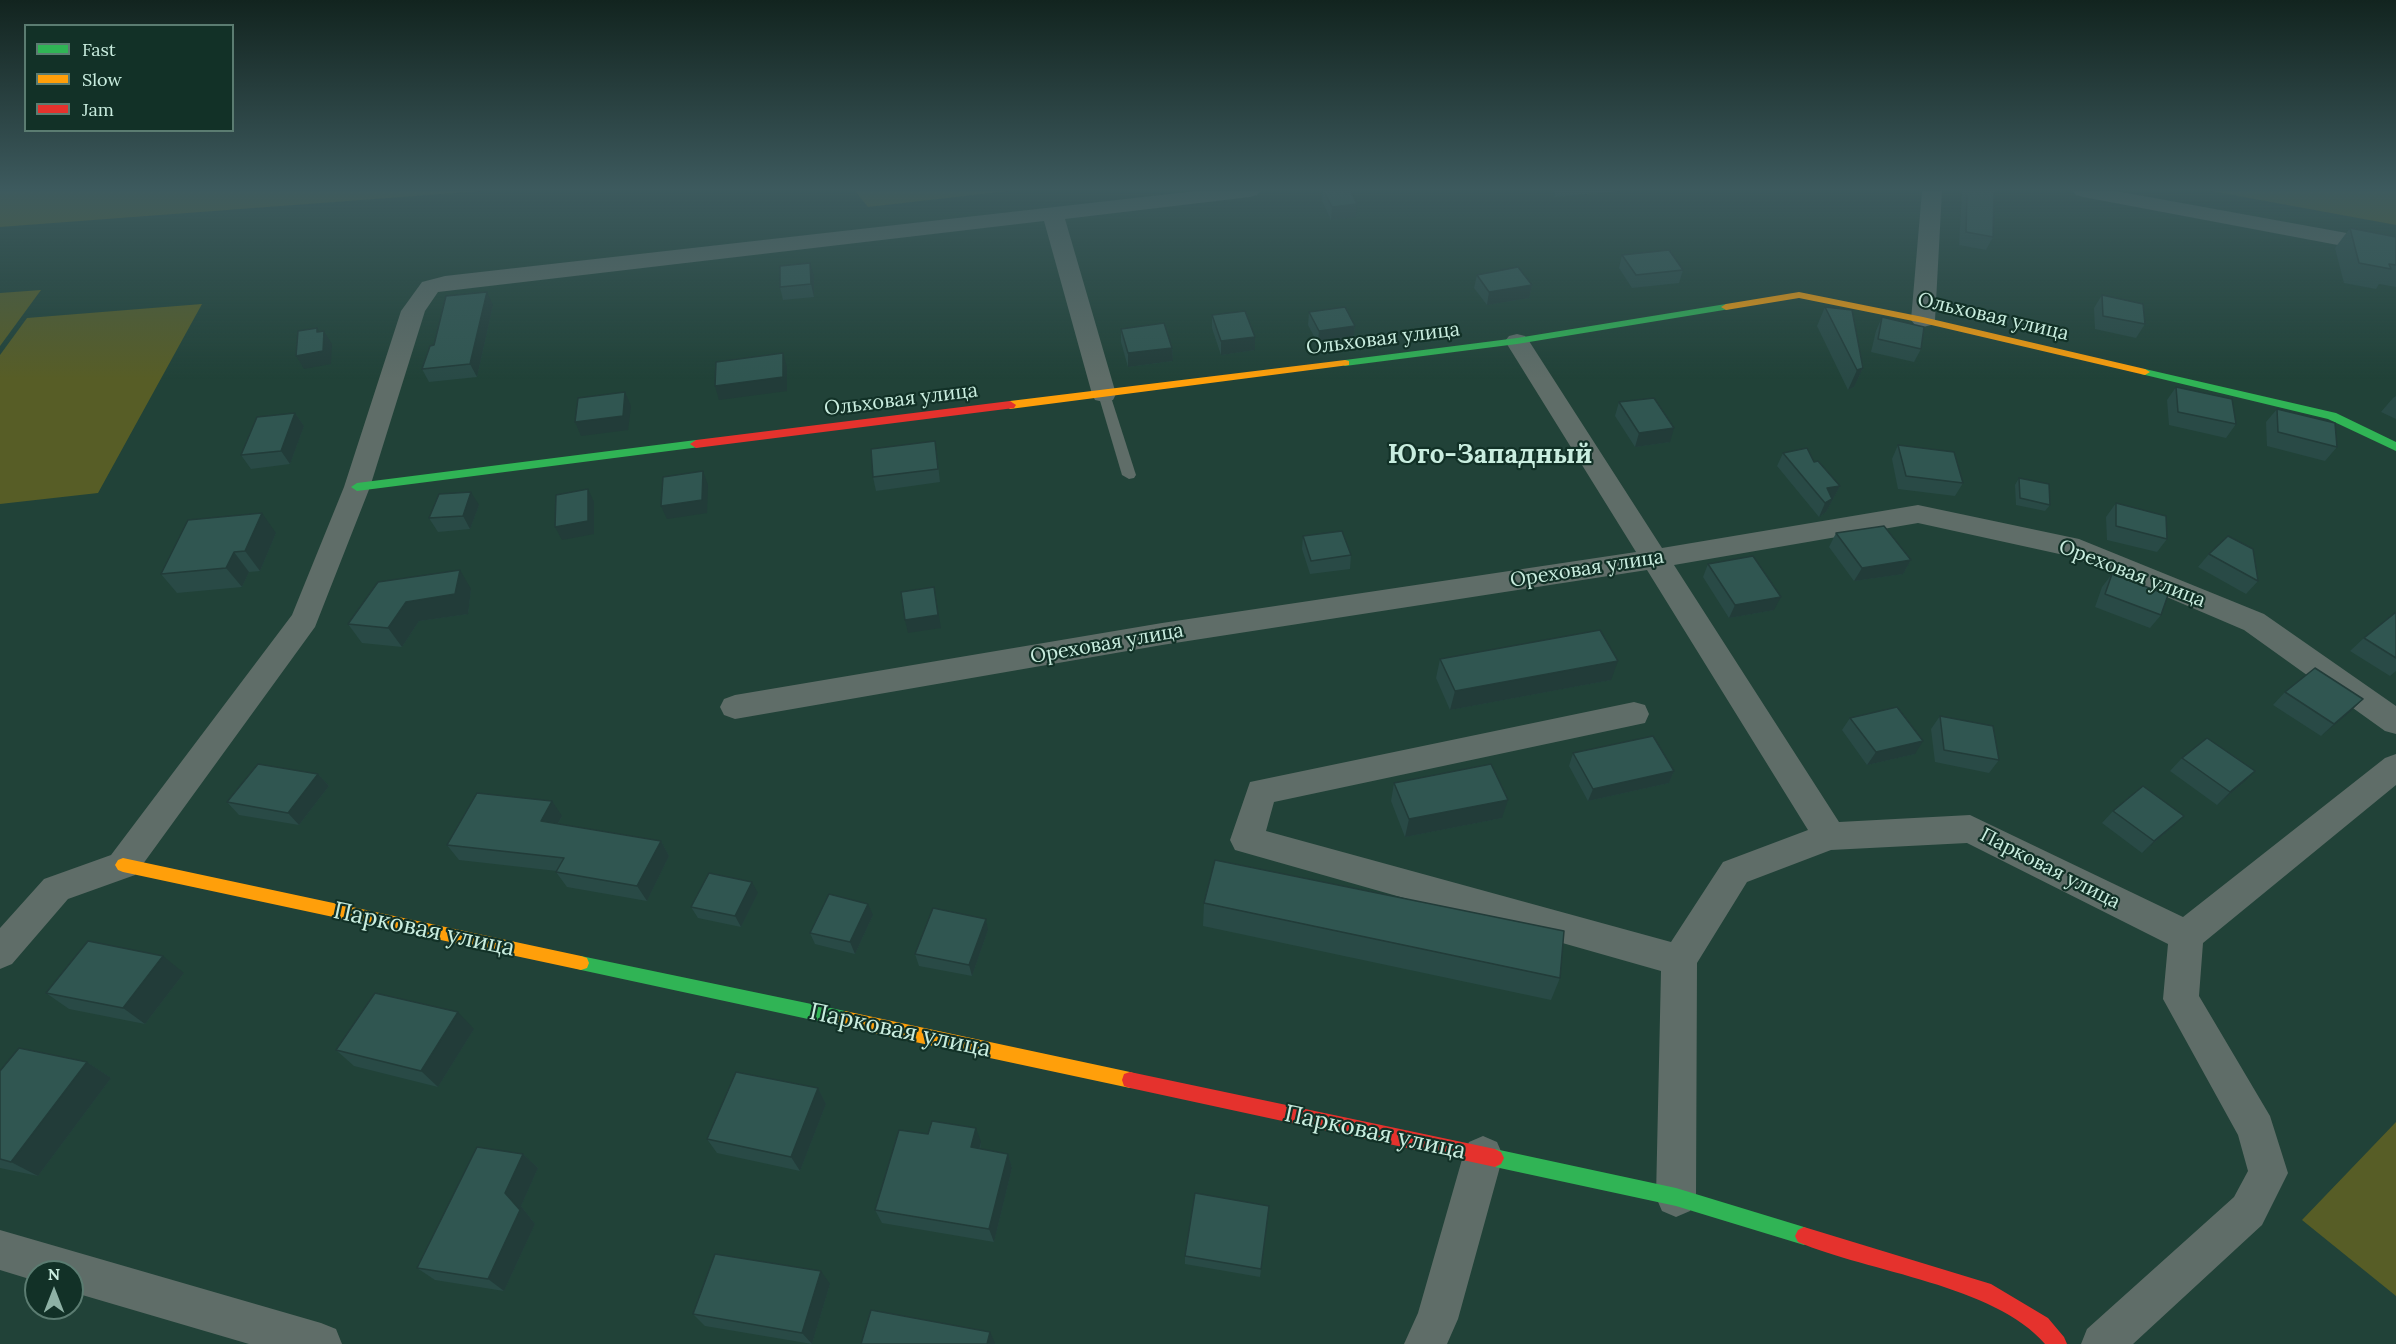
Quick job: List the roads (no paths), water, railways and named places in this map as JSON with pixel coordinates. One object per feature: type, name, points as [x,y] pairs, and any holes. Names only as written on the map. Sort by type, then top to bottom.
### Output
[{"type":"street","points":[[0,953],[56,889],[123,865],[305,619],[357,487],[413,311],[430,287],[445,283],[703,254]]},
{"type":"street","points":[[1064,254],[1104,394]]},
{"type":"street","points":[[1923,320],[1928,254]]},
{"type":"street","name":"Ольховая улица","points":[[357,487],[1517,341],[1799,295],[1923,320],[2332,416],[2396,447]]},
{"type":"street","points":[[1517,341],[1830,836]]},
{"type":"street","name":"Ореховая улица","points":[[735,707],[1162,634],[1653,559],[1918,514],[2079,549],[2254,622],[2396,722]]},
{"type":"street","points":[[1634,714],[1261,791],[1247,840],[1678,960],[1676,1197]]},
{"type":"street","points":[[2102,1344],[2248,1211],[2268,1173],[2256,1129],[2181,999],[2186,936],[2396,767]]},
{"type":"street","name":"Парковая улица","points":[[1678,960],[1735,872],[1830,836],[1970,829],[2186,936]]},
{"type":"street","name":"Парковая улица","points":[[123,865],[1676,1197],[1984,1291],[2041,1325],[2057,1344]]},
{"type":"street","points":[[1425,1344],[1437,1319],[1483,1156]]},
{"type":"street","points":[[0,1250],[321,1344]]},
{"type":"lane","points":[[1104,394],[1129,475]]},
{"type":"district","name":"Юго-Западный","points":[[1490,456]]}]
